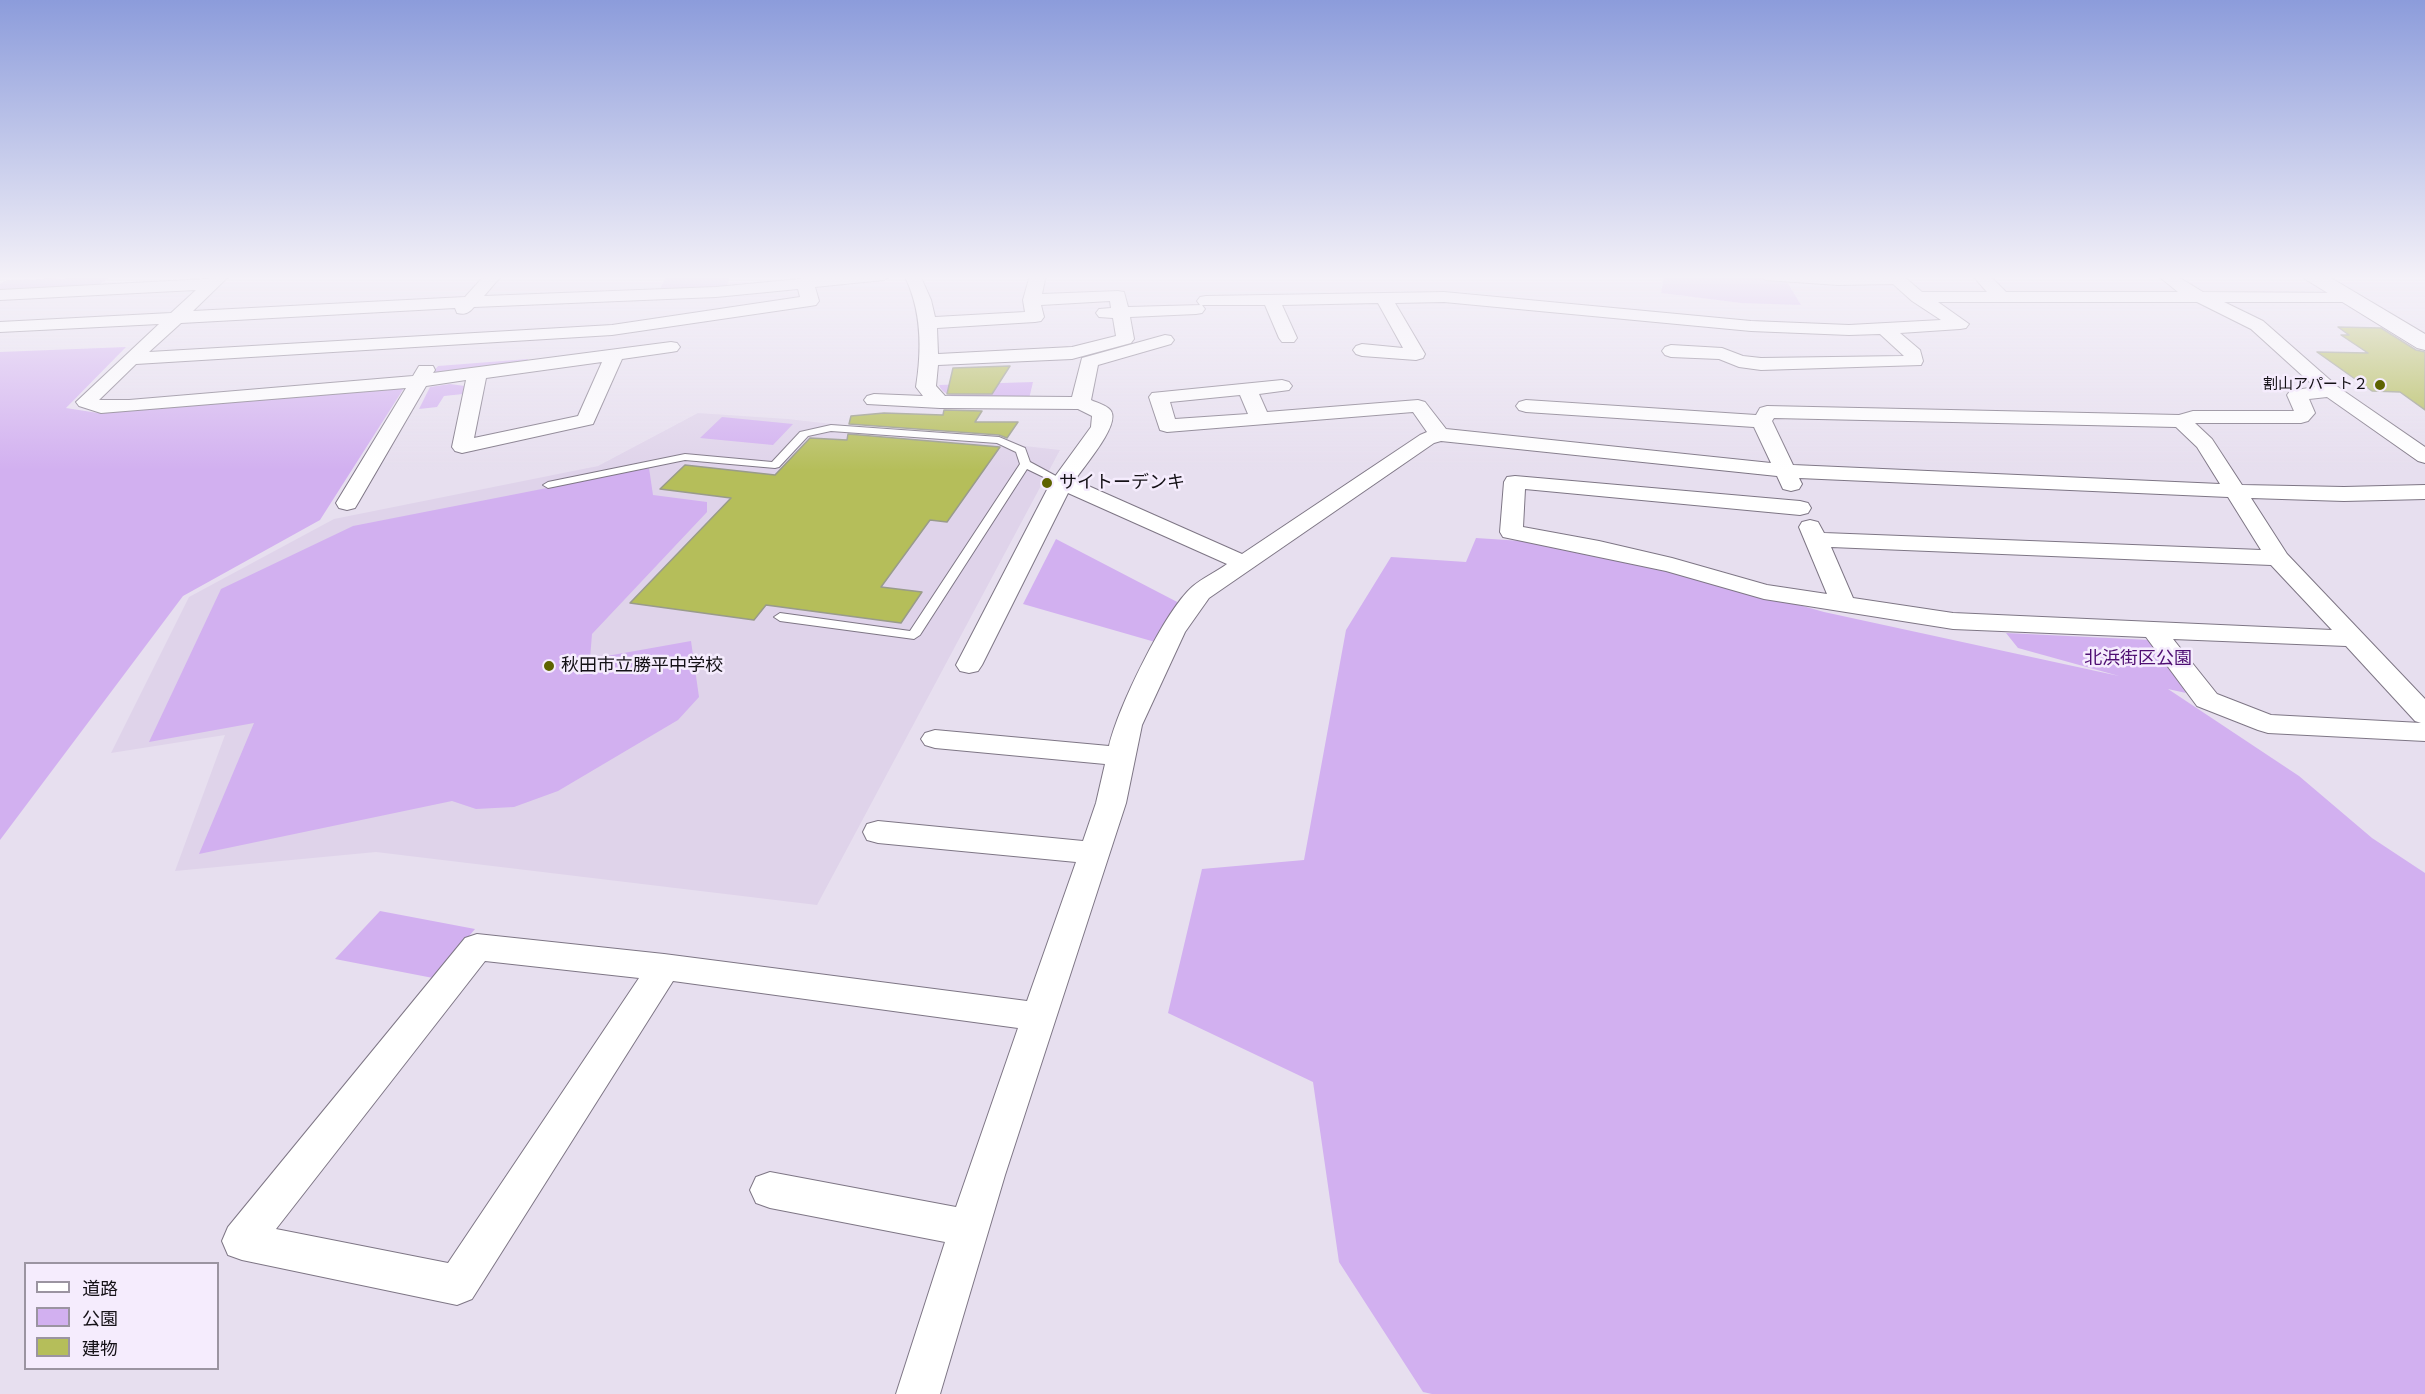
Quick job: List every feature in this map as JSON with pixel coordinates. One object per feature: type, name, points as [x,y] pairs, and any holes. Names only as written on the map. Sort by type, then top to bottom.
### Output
[{"type":"street","points":[[41,345],[47,340]]},
{"type":"street","points":[[151,340],[86,402],[100,407],[129,406],[419,381],[477,375],[671,347]]},
{"type":"street","points":[[131,359],[443,340]]},
{"type":"street","points":[[347,503],[444,340]]},
{"type":"street","points":[[929,340],[930,360],[926,387],[940,402]]},
{"type":"street","points":[[930,360],[1071,354],[1121,340]]},
{"type":"street","points":[[1081,403],[1089,362],[1165,340]]},
{"type":"street","points":[[1362,350],[1416,354],[1408,340]]},
{"type":"street","points":[[1671,351],[1722,354],[1739,361],[1761,364],[1914,361],[1913,354],[1897,340]]},
{"type":"street","points":[[2274,340],[2331,391],[2425,457]]},
{"type":"street","points":[[477,375],[462,447],[586,420],[615,355]]},
{"type":"street","points":[[1282,386],[1159,397],[1167,426],[1418,406],[1440,435]]},
{"type":"street","points":[[1247,389],[1260,419]]},
{"type":"street","points":[[1762,421],[1767,412],[2181,421],[2193,417],[2301,417],[2305,413],[2297,395],[2331,391]]},
{"type":"street","points":[[874,400],[1081,403],[1102,413],[1101,427],[1062,482],[969,665]]},
{"type":"street","points":[[1526,406],[1762,421]]},
{"type":"street","points":[[1762,421],[1786,471],[1800,508],[1817,540],[1843,603]]},
{"type":"street","points":[[2181,421],[2205,443],[2278,558],[2425,715]]},
{"type":"street","points":[[918,1394],[969,1228],[1111,803],[1128,725],[1172,632],[1200,593],[1427,439],[1440,435],[1786,471],[2235,491],[2344,494],[2425,492]]},
{"type":"street","points":[[1062,482],[1244,563]]},
{"type":"street","points":[[1800,508],[1515,482],[1511,532],[1662,562],[1764,592],[1953,621],[2354,639]]},
{"type":"street","points":[[1817,540],[2278,558]]},
{"type":"street","points":[[2152,629],[2207,700],[2268,724],[2425,732]]},
{"type":"street","points":[[935,739],[1121,756]]},
{"type":"street","points":[[878,832],[1094,853]]},
{"type":"street","points":[[664,967],[457,1285],[243,1241],[477,947],[664,967],[1038,1017]]},
{"type":"street","points":[[770,1190],[969,1228]]},
{"type":"lane","points":[[548,485],[685,457],[775,465],[804,434],[831,428],[999,440],[1021,450],[1025,464],[1062,482]]},
{"type":"lane","points":[[780,617],[914,635],[1025,464]]},
{"type":"shaded area","name":"秋田市立勝平中学校","points":[[698,413],[788,419],[1060,450],[817,905],[376,852],[175,871],[225,735],[111,753],[189,597],[334,519],[598,466]]},
{"type":"green space","points":[[126,347],[66,408],[98,413],[404,388],[320,520],[183,596],[0,840],[0,352]]},
{"type":"green space","points":[[528,359],[527,365],[447,376],[432,373],[438,366]]},
{"type":"green space","points":[[1033,382],[1029,399],[965,399],[944,392],[939,385]]},
{"type":"green space","points":[[450,384],[465,386],[463,394],[444,396],[437,407],[419,409],[430,387]]},
{"type":"green space","points":[[722,417],[793,424],[773,445],[700,438]]},
{"type":"green space","points":[[649,468],[653,495],[707,502],[707,512],[592,634],[590,659],[691,641],[699,697],[678,720],[558,791],[514,807],[476,809],[452,801],[199,854],[254,723],[149,742],[221,589],[353,526]]},
{"type":"green space","name":"北浜街区公園","points":[[1476,538],[1552,543],[1658,565],[1824,612],[2119,676],[2018,648],[2006,633],[2150,640],[2186,693],[2168,689],[2299,776],[2372,838],[2425,873],[2425,1394],[1432,1394],[1423,1392],[1339,1262],[1313,1082],[1168,1013],[1202,869],[1304,860],[1346,630],[1391,557],[1466,562]]},
{"type":"green space","points":[[1056,539],[1183,605],[1155,642],[1023,604]]},
{"type":"green space","points":[[380,911],[475,929],[433,978],[335,959]]},
{"type":"building","points":[[2349,340],[2400,340],[2416,350],[2425,352],[2425,410],[2400,392],[2372,391],[2317,352],[2368,353]]},
{"type":"building","points":[[1010,366],[992,394],[947,394],[953,368]]},
{"type":"building","points":[[944,410],[982,411],[975,422],[1018,422],[1007,438],[999,435],[849,424],[851,416],[884,413],[943,415]]},
{"type":"building","points":[[848,434],[1000,447],[947,522],[930,520],[881,587],[922,592],[901,623],[766,605],[754,620],[630,603],[731,498],[660,489],[685,465],[775,475],[810,438],[847,440]]},
{"type":"place","name":"割山アパート２","points":[[2380,385]]},
{"type":"place","name":"サイトーデンキ","points":[[1047,483]]},
{"type":"place","name":"秋田市立勝平中学校","points":[[549,666]]}]
